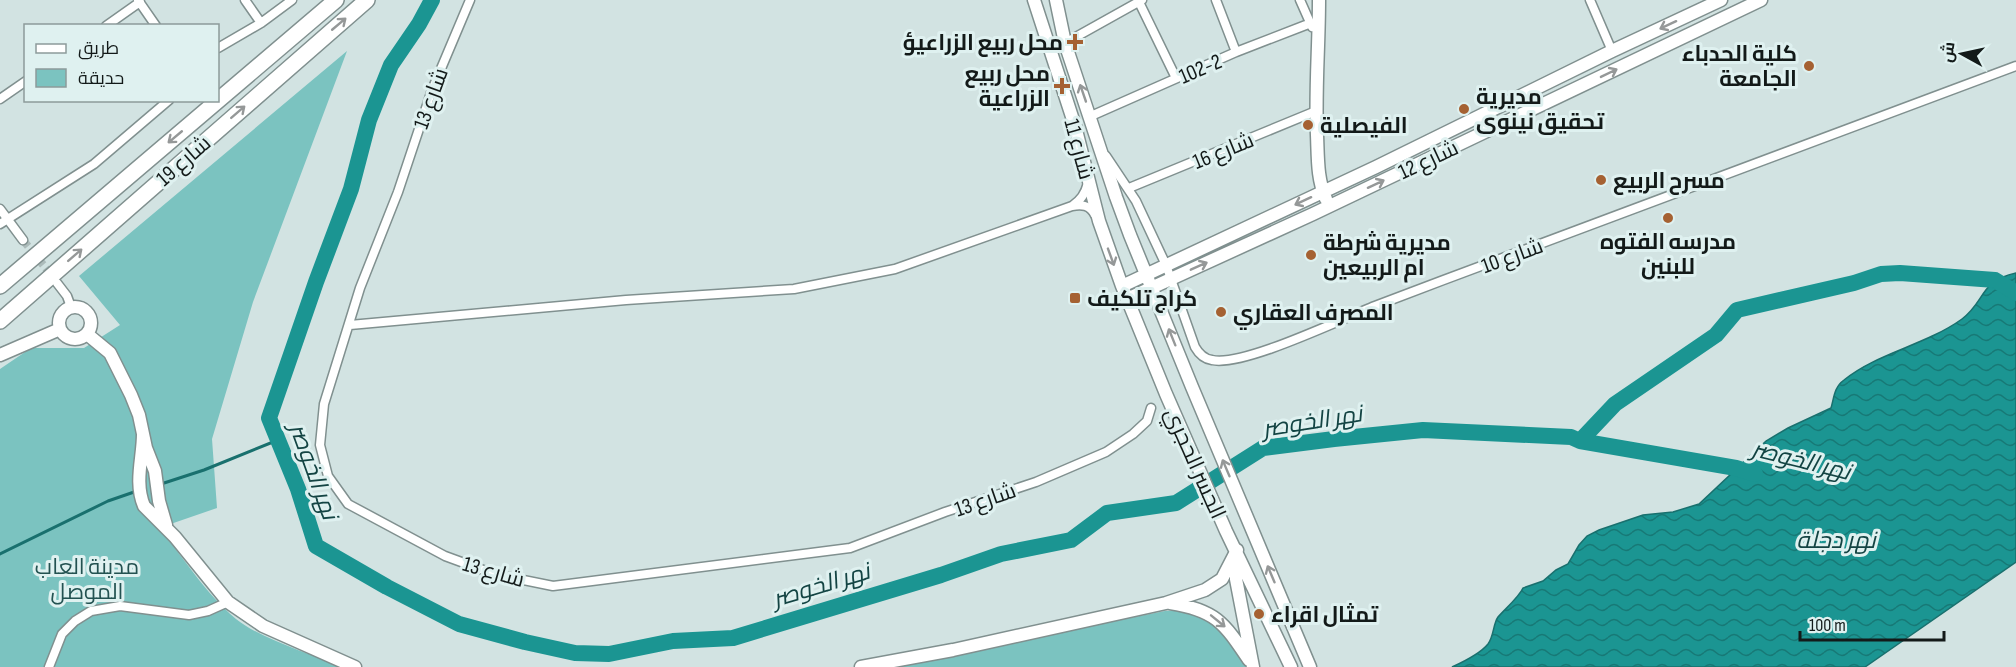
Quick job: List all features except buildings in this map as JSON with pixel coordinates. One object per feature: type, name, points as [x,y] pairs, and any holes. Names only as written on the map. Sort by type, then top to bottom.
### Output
[{"type":"highway","name":"شارع 19","points":[[219,99],[336,0]]},
{"type":"highway","name":"شارع 19","points":[[0,321],[367,0]]},
{"type":"highway","name":"شارع 19","points":[[0,286],[216,102]]},
{"type":"main road","name":"شارع 11","points":[[1034,0],[1075,126],[1098,220],[1127,298]]},
{"type":"main road","name":"شارع 11","points":[[1056,0],[1065,43],[1116,197],[1152,287]]},
{"type":"main road","points":[[1319,0],[1316,111],[1318,176],[1329,206]]},
{"type":"main road","name":"شارع 12","points":[[1122,286],[1721,0]]},
{"type":"main road","name":"شارع 12","points":[[1127,298],[1329,206],[1761,0]]},
{"type":"main road","points":[[1566,73],[1574,89]]},
{"type":"main road","name":"الجسر الحجري","points":[[1152,287],[1310,667]]},
{"type":"main road","name":"الجسر الحجري","points":[[1127,298],[1226,531],[1291,667]]},
{"type":"main road","points":[[71,307],[82,308],[90,316],[91,326],[82,338],[71,339],[60,329],[62,313],[71,307]]},
{"type":"main road","points":[[0,356],[60,329]]},
{"type":"main road","points":[[87,334],[110,353],[140,415],[159,501],[169,531]]},
{"type":"main road","points":[[143,434],[139,474],[142,500],[148,511],[169,531],[228,602],[263,626],[355,667]]},
{"type":"main road","points":[[861,667],[953,650],[1166,603],[1217,584],[1226,573],[1237,550]]},
{"type":"main road","points":[[1237,550],[1236,579],[1253,666]]},
{"type":"main road","points":[[1166,603],[1198,609],[1216,618],[1230,632],[1253,666]]},
{"type":"street","points":[[245,0],[261,23]]},
{"type":"street","points":[[219,47],[261,23],[292,0]]},
{"type":"street","name":"شارع 13","points":[[470,0],[432,90],[398,192],[360,288],[324,404],[320,446],[327,476],[348,504],[445,556],[494,574],[553,586],[850,548],[945,512],[1036,482],[1106,452],[1133,434],[1147,421],[1151,408]]},
{"type":"street","points":[[1118,0],[1123,10]]},
{"type":"street","points":[[1216,0],[1236,52]]},
{"type":"street","points":[[1300,0],[1319,46]]},
{"type":"street","points":[[1590,0],[1612,51]]},
{"type":"street","points":[[109,24],[139,1],[155,24]]},
{"type":"street","points":[[1065,43],[1140,1],[1176,78]]},
{"type":"street","name":"102-2","points":[[1091,116],[1236,52],[1311,23]]},
{"type":"street","name":"شارع 10","points":[[1098,138],[1108,159],[1129,188],[1166,265],[1195,347],[1209,359],[1218,361],[1245,357],[1266,350],[1421,289],[2016,66]]},
{"type":"street","points":[[0,99],[24,82]]},
{"type":"street","points":[[4,222],[94,164],[167,102]]},
{"type":"street","name":"شارع 16","points":[[1129,188],[1316,111]]},
{"type":"street","points":[[1072,206],[1085,193],[1089,184],[1088,176]]},
{"type":"street","points":[[350,325],[626,300],[794,289],[895,269],[1072,206],[1085,205],[1092,209],[1098,220]]},
{"type":"street","points":[[0,209],[4,222],[23,240]]},
{"type":"street","points":[[57,283],[67,296],[71,307]]},
{"type":"street","points":[[50,667],[62,634],[75,621],[91,611],[120,606],[189,615],[208,611],[228,602]]},
{"type":"green space","name":"مدينة العاب الموصل","points":[[347,51],[253,302],[212,439],[217,508],[159,528],[205,587],[236,619],[272,640],[341,667],[0,667],[0,369],[31,348],[84,348],[120,325],[79,276]]},
{"type":"green space","points":[[1165,611],[1191,612],[1212,621],[1233,641],[1246,667],[882,667]]},
{"type":"water","name":"نهر دجلة","points":[[2016,273],[2016,562],[1865,667],[1452,667],[1485,648],[1490,641],[1498,617],[1523,588],[1543,581],[1568,564],[1587,536],[1643,515],[1673,512],[1699,504],[1766,441],[1831,408],[1836,389],[1844,380],[1871,363],[1948,328],[1970,312],[1995,281]]},
{"type":"waterway","name":"نهر الخوصر","points":[[432,0],[419,24],[391,65],[369,120],[351,189],[269,418],[298,489],[316,546],[387,587],[459,624],[575,653],[609,654],[673,641],[733,638],[941,575],[1001,554],[1071,540],[1107,513],[1176,503],[1263,448],[1334,439],[1423,430],[1571,437],[1580,441],[1736,468],[1755,474]]},
{"type":"waterway","points":[[1580,441],[1615,404],[1716,335],[1737,310],[1854,283],[1881,274],[1900,273],[1995,280],[2016,293]]},
{"type":"waterway","points":[[161,484],[204,470],[278,440]]},
{"type":"waterway","points":[[0,554],[108,501],[137,491]]},
{"type":"tunnel","points":[[23,240],[53,277]]},
{"type":"place","name":"محل ربيع الزراعيؤ","points":[[1075,42]]},
{"type":"place","name":"كلية الحدباء الجامعة","points":[[1809,66]]},
{"type":"place","name":"محل ربيع الزراعية","points":[[1062,86]]},
{"type":"place","name":"مديرية تحقيق نينوى","points":[[1464,109]]},
{"type":"place","name":"الفيصلية","points":[[1308,125]]},
{"type":"place","name":"مسرح الربيع","points":[[1601,180]]},
{"type":"place","name":"مدرسه الفتوه للبنين","points":[[1668,218]]},
{"type":"place","name":"مديرية شرطة ام الربيعين","points":[[1311,255]]},
{"type":"place","name":"كراج تلكيف","points":[[1075,298]]},
{"type":"place","name":"المصرف العقاري","points":[[1221,312]]},
{"type":"place","name":"تمثال اقراء","points":[[1259,614]]}]
